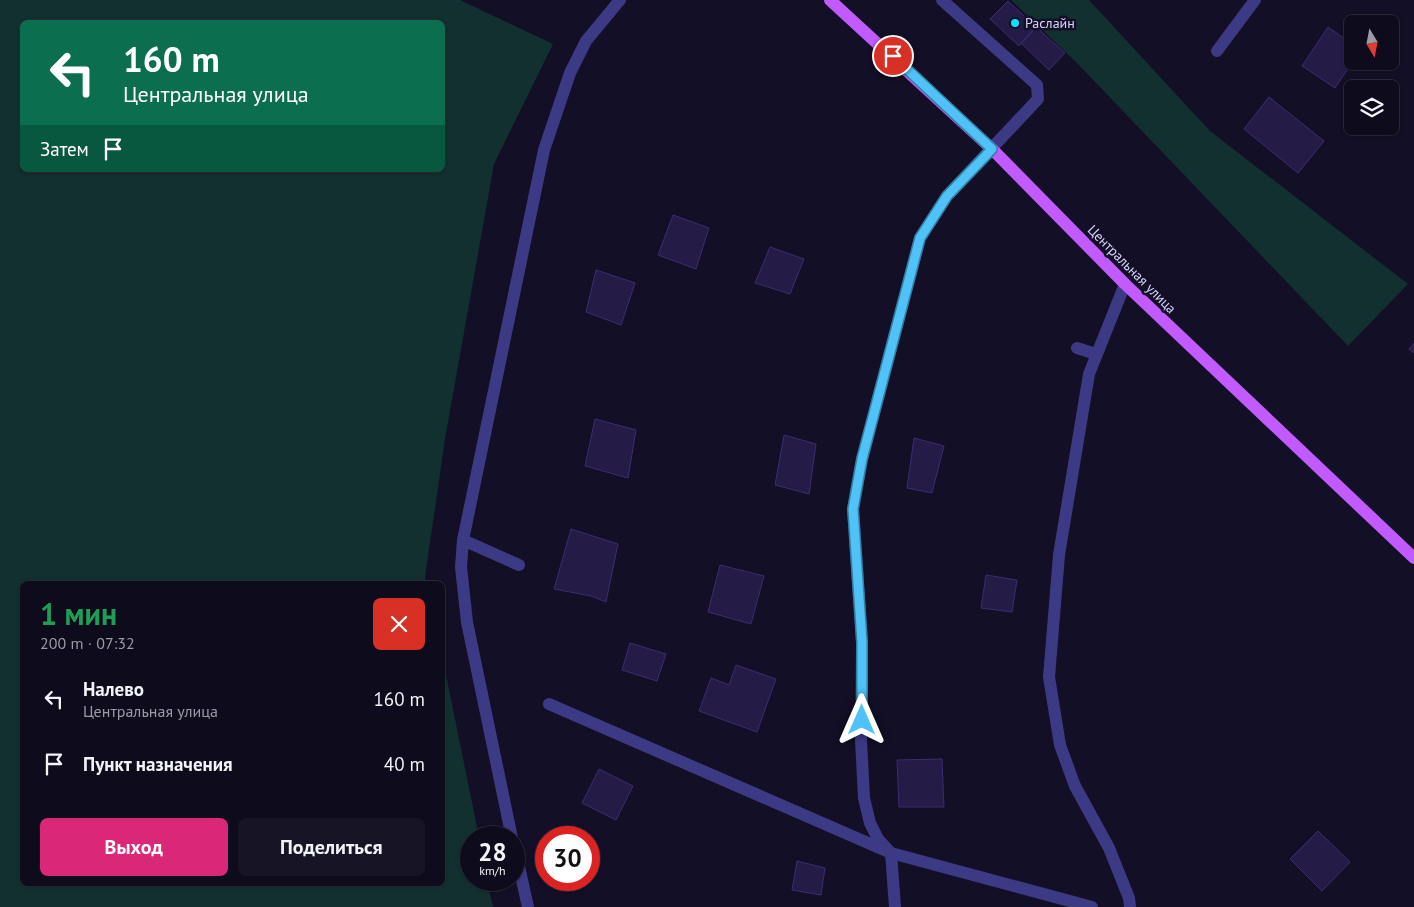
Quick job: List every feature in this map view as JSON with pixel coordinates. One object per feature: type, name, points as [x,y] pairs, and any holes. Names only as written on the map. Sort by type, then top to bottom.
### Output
[{"type":"main road","name":"Центральная улица","points":[[830,0],[992,149],[1125,284],[1414,558]]},
{"type":"street","points":[[510,826],[467,622],[461,567],[463,540],[544,150],[570,74],[586,41],[620,0]]},
{"type":"street","points":[[895,907],[891,853],[878,839],[870,824],[864,798],[861,740],[862,642],[853,509],[862,459],[920,238],[947,196],[1038,99],[1037,85],[942,0]]},
{"type":"street","points":[[1217,52],[1256,0]]},
{"type":"street","points":[[1125,284],[1089,374],[1058,555],[1049,677],[1055,720],[1063,753],[1075,786],[1109,848],[1129,898],[1130,907]]},
{"type":"street","points":[[1077,348],[1096,354]]},
{"type":"street","points":[[463,540],[520,565]]},
{"type":"street","points":[[549,704],[891,853],[1092,907]]},
{"type":"street","points":[[524,891],[528,907]]},
{"type":"green space","points":[[0,0],[460,0],[553,44],[494,164],[445,439],[425,577],[426,581],[20,581],[20,886],[445,886],[445,670],[477,826],[460,826],[460,891],[489,891],[493,907],[0,907]]},
{"type":"green space","points":[[1011,0],[1089,0],[1210,131],[1408,284],[1348,346],[1076,62]]},
{"type":"building","points":[[1008,1],[1036,27],[1019,46],[990,19]]},
{"type":"building","points":[[1036,27],[1065,53],[1049,70],[1021,43]]},
{"type":"building","points":[[1328,27],[1344,38],[1344,70],[1347,70],[1335,88],[1302,66]]},
{"type":"building","points":[[1269,97],[1324,141],[1298,173],[1244,129]]},
{"type":"building","points":[[673,215],[709,228],[696,269],[658,255]]},
{"type":"building","points":[[770,247],[804,259],[790,294],[755,283]]},
{"type":"building","points":[[596,270],[635,283],[621,325],[586,312]]},
{"type":"building","points":[[1414,343],[1414,353],[1409,349]]},
{"type":"building","points":[[595,419],[636,430],[628,478],[585,466]]},
{"type":"building","points":[[784,435],[816,444],[809,494],[775,485]]},
{"type":"building","points":[[914,438],[944,446],[932,493],[907,488]]},
{"type":"building","points":[[571,529],[618,544],[606,602],[591,596],[554,589]]},
{"type":"building","points":[[720,565],[764,576],[751,624],[708,612]]},
{"type":"building","points":[[986,575],[1017,580],[1012,612],[981,608]]},
{"type":"building","points":[[630,643],[666,654],[657,681],[622,670]]},
{"type":"building","points":[[736,665],[776,679],[757,732],[699,711],[711,678],[729,685]]},
{"type":"building","points":[[942,759],[944,807],[899,807],[897,760]]},
{"type":"building","points":[[599,769],[633,786],[616,820],[582,803]]},
{"type":"building","points":[[1318,831],[1350,862],[1322,891],[1290,859]]},
{"type":"building","points":[[797,861],[825,868],[821,895],[792,890]]},
{"type":"place","name":"Раслайн","points":[[1015,23]]},
{"type":"route","points":[[862,720],[862,642],[853,509],[862,459],[920,238],[947,196],[992,149],[893,56]]}]
